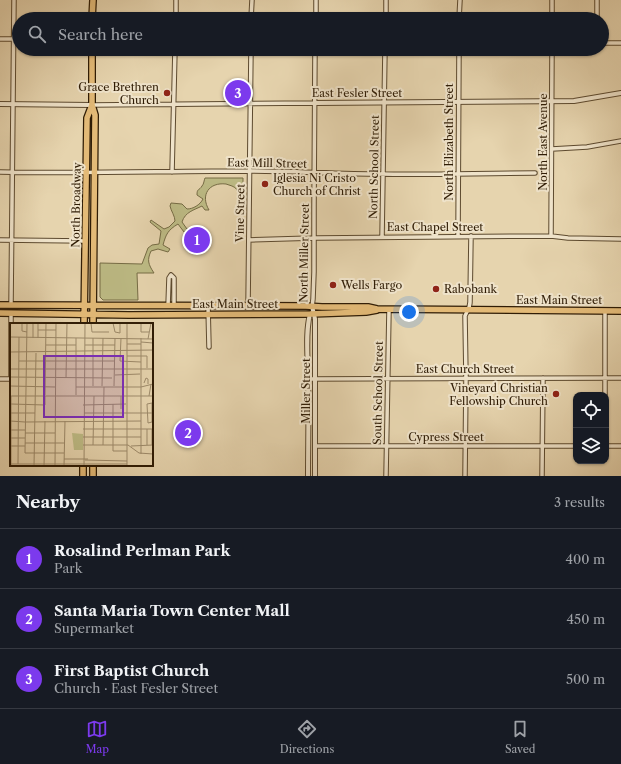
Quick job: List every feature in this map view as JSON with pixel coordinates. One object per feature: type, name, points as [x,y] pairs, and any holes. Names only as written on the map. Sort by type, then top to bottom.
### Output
[{"type":"main road","points":[[92,12],[93,0]]},
{"type":"main road","name":"North Broadway","points":[[92,56],[92,105],[95,115],[93,323]]},
{"type":"main road","name":"North Broadway","points":[[84,323],[87,118],[92,105]]},
{"type":"main road","points":[[0,305],[51,305]]},
{"type":"main road","points":[[0,309],[9,309],[11,305]]},
{"type":"main road","points":[[0,313],[11,313],[14,310],[40,308],[51,305]]},
{"type":"main road","name":"East Main Street","points":[[51,305],[248,305],[368,307],[377,310]]},
{"type":"main road","name":"East Main Street","points":[[11,313],[93,315],[312,313],[468,308],[621,311]]},
{"type":"street","points":[[14,0],[14,12]]},
{"type":"street","points":[[176,0],[176,12]]},
{"type":"street","points":[[251,12],[252,0]]},
{"type":"street","points":[[316,0],[316,12]]},
{"type":"street","points":[[386,0],[386,12]]},
{"type":"street","points":[[460,0],[460,12]]},
{"type":"street","points":[[552,0],[552,12]]},
{"type":"street","points":[[597,12],[598,0]]},
{"type":"street","points":[[0,39],[12,39]]},
{"type":"street","points":[[609,43],[621,43]]},
{"type":"street","points":[[11,305],[14,56]]},
{"type":"street","points":[[172,172],[175,56]]},
{"type":"street","name":"Vine Street","points":[[248,305],[251,56]]},
{"type":"street","name":"North Miller Street","points":[[312,306],[314,279],[315,56]]},
{"type":"street","name":"North School Street","points":[[382,237],[385,56]]},
{"type":"street","name":"North Elizabeth Street","points":[[458,236],[459,56]]},
{"type":"street","name":"North East Avenue","points":[[551,236],[552,56]]},
{"type":"street","name":"East Fesler Street","points":[[92,105],[552,102],[574,101],[621,93]]},
{"type":"street","points":[[0,104],[92,105]]},
{"type":"street","points":[[552,149],[587,147],[621,141]]},
{"type":"street","name":"East Mill Street","points":[[0,172],[95,173],[299,171],[314,173],[383,174],[535,173]]},
{"type":"street","name":"East Chapel Street","points":[[249,240],[458,236],[551,236],[568,238],[621,239]]},
{"type":"street","points":[[465,476],[465,316],[468,308],[471,236]]},
{"type":"street","points":[[0,240],[85,241]]},
{"type":"street","points":[[168,306],[169,278],[171,275],[174,278],[174,306]]},
{"type":"street","points":[[208,306],[209,347]]},
{"type":"street","name":"Miller Street","points":[[312,306],[315,379],[315,476]]},
{"type":"street","name":"South School Street","points":[[386,476],[389,310]]},
{"type":"street","points":[[605,310],[605,392]]},
{"type":"street","points":[[11,313],[11,323]]},
{"type":"street","name":"Miller Street","points":[[308,476],[307,328],[312,313]]},
{"type":"street","points":[[542,476],[543,378]]},
{"type":"street","name":"East Church Street","points":[[308,379],[621,378]]},
{"type":"street","points":[[0,379],[10,380]]},
{"type":"street","name":"Cypress Street","points":[[315,446],[573,446]]},
{"type":"street","points":[[609,446],[621,446]]},
{"type":"shaded area","points":[[205,178],[243,178],[243,207],[240,202],[238,192],[235,188],[226,184],[211,187],[205,199],[209,210],[205,210],[202,206],[193,210],[185,216],[182,222],[187,229],[199,232],[202,239],[199,243],[192,241],[192,234],[184,232],[178,224],[170,230],[165,238],[163,245],[170,249],[168,252],[158,249],[151,251],[149,262],[154,273],[137,273],[138,300],[103,300],[100,297],[100,263],[142,264],[148,248],[152,245],[159,244],[161,231],[150,222],[151,220],[164,229],[169,227],[175,221],[170,206],[171,203],[182,204],[187,209],[198,205],[203,199],[197,195],[197,191],[203,185]]},
{"type":"place","name":"Grace Brethren Church","points":[[167,93]]},
{"type":"place","name":"First Baptist Church","points":[[238,93]]},
{"type":"place","name":"Iglesia Ni Cristo Church of Christ","points":[[265,184]]},
{"type":"place","name":"Rosalind Perlman Park","points":[[197,240]]},
{"type":"place","name":"Wells Fargo","points":[[333,285]]},
{"type":"place","name":"Rabobank","points":[[436,289]]},
{"type":"place","name":"Vineyard Christian Fellowship Church","points":[[556,394]]},
{"type":"place","name":"Santa Maria Town Center Mall","points":[[188,433]]}]
